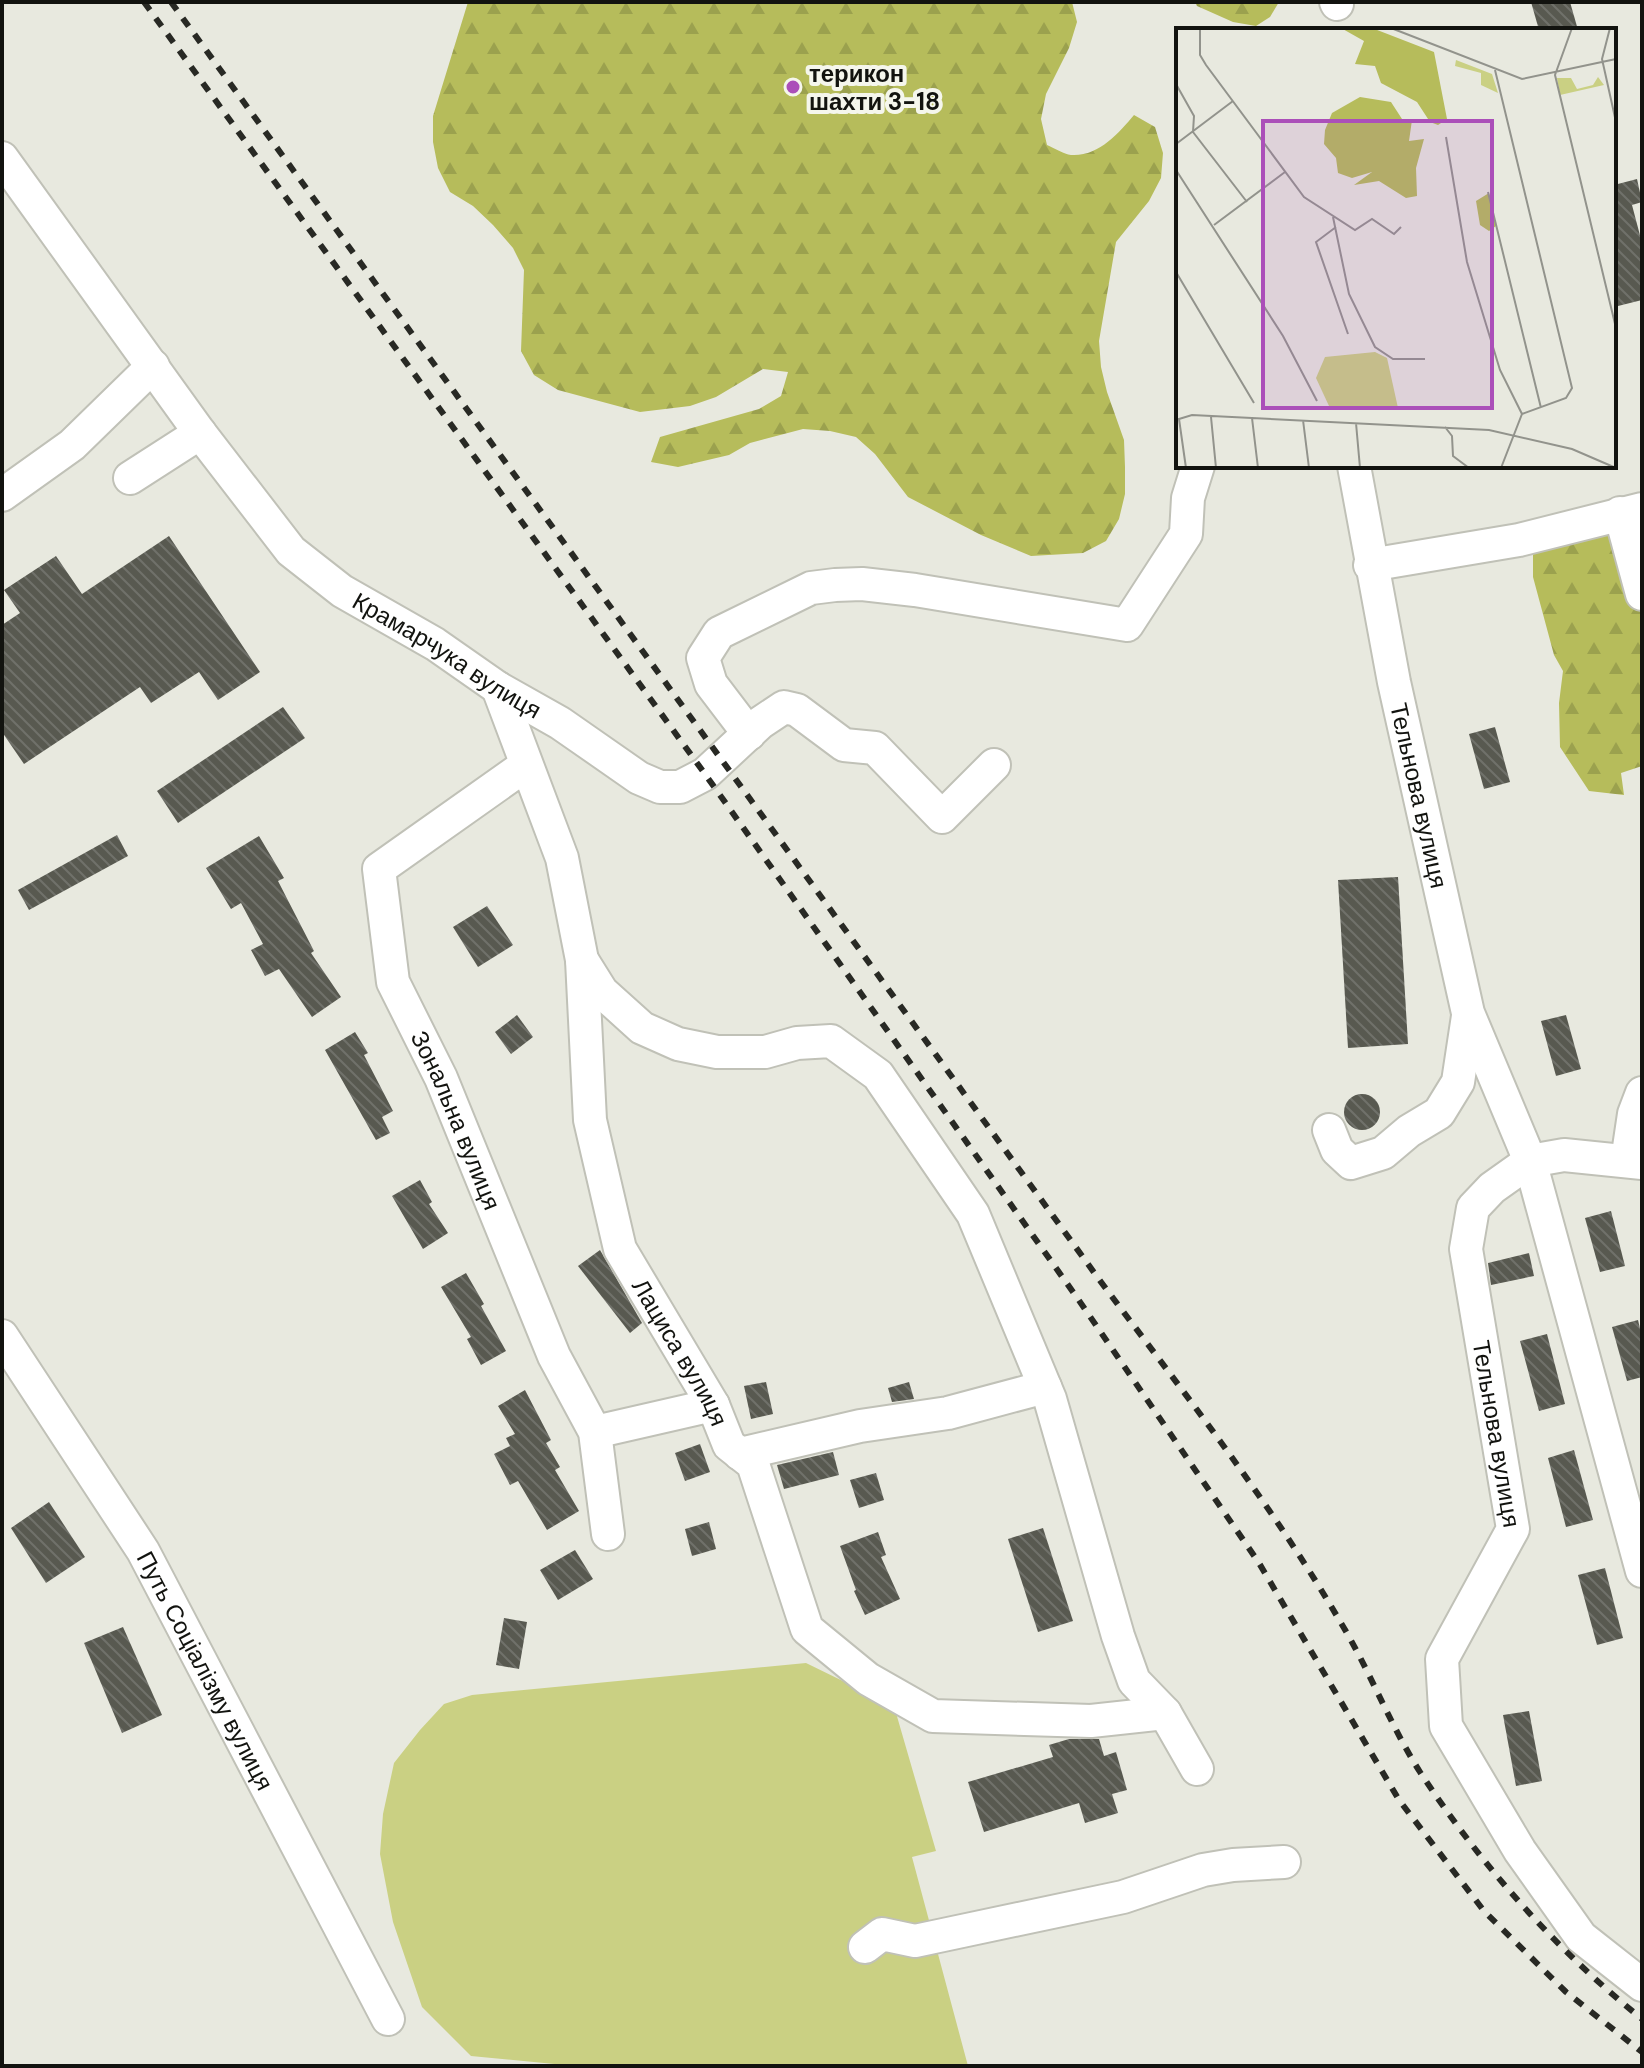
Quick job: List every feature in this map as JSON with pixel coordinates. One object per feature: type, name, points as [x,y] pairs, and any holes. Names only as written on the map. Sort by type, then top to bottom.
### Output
[{"type":"street","name":"Крамарчука вулиця","points":[[2,158],[200,433],[291,551],[342,591],[435,644],[498,688],[560,723],[639,778],[660,787],[680,787],[705,774],[784,707],[797,710],[844,745],[875,748],[942,817],[994,765]]},
{"type":"street","points":[[2,495],[72,445],[153,366]]},
{"type":"street","points":[[130,478],[200,433]]},
{"type":"street","points":[[749,734],[711,684],[703,658],[719,633],[811,588],[862,584],[1127,625],[1186,534],[1188,498],[1197,468]]},
{"type":"street","name":"Тельнова вулиця","points":[[1354,468],[1370,565],[1468,1013],[1530,1161],[1642,1571]]},
{"type":"street","points":[[1370,565],[1519,540],[1631,511],[1642,594]]},
{"type":"street","name":"Лациса вулиця","points":[[498,688],[562,858],[582,960],[590,1120],[620,1249],[713,1405],[729,1445],[753,1464],[807,1629],[868,1679],[933,1716],[1091,1721],[1165,1713]]},
{"type":"street","name":"Зональна вулиця","points":[[526,765],[379,869],[393,982],[441,1078],[554,1356],[595,1432],[608,1534]]},
{"type":"street","points":[[582,960],[602,992],[642,1028],[678,1044],[717,1052],[765,1052],[797,1043],[831,1041],[878,1075],[973,1214],[1045,1387],[1134,1681],[1165,1713],[1197,1769]]},
{"type":"street","points":[[1329,1130],[1337,1150],[1351,1163],[1383,1153],[1409,1131],[1439,1113],[1458,1082],[1468,1013]]},
{"type":"street","points":[[1530,1161],[1564,1155],[1634,1162],[1634,1114],[1642,1093]]},
{"type":"street","name":"Тельнова вулиця","points":[[1530,1161],[1492,1188],[1473,1208],[1466,1249],[1513,1529],[1442,1659],[1446,1726],[1520,1851],[1581,1937],[1642,1985]]},
{"type":"street","name":"Путь Соціалізму вулиця","points":[[2,1336],[143,1551],[388,2019]]},
{"type":"street","points":[[740,1454],[860,1426],[948,1413],[1045,1387]]},
{"type":"street","points":[[595,1432],[713,1405]]},
{"type":"street","points":[[865,1947],[882,1934],[915,1941],[1123,1897],[1203,1870],[1284,1862]]},
{"type":"green space","points":[[468,2],[1072,2],[1077,22],[1069,48],[1046,94],[1041,119],[1047,145],[1071,155],[1090,152],[1115,136],[1134,115],[1155,127],[1163,153],[1161,178],[1149,201],[1116,242],[1099,341],[1107,392],[1124,440],[1125,467],[1125,494],[1119,519],[1106,541],[1083,553],[1031,556],[981,535],[908,497],[875,454],[856,437],[830,431],[803,429],[750,443],[729,455],[678,467],[651,462],[660,437],[759,409],[781,396],[788,372],[763,369],[716,397],[690,406],[640,412],[558,390],[534,375],[521,351],[524,270],[513,248],[493,225],[473,206],[450,192],[438,168],[433,142],[433,116]]},
{"type":"green space","points":[[1195,2],[1279,2],[1270,17],[1256,26],[1233,22],[1197,6]]},
{"type":"green space","points":[[1623,522],[1642,612],[1642,766],[1621,773],[1624,795],[1589,791],[1560,747],[1559,703],[1563,671],[1554,655],[1533,577],[1533,550]]},
{"type":"green space","points":[[806,1663],[894,1706],[936,1851],[912,1857],[968,2066],[575,2066],[471,2056],[422,2007],[393,1922],[380,1854],[383,1814],[394,1763],[420,1730],[444,1704],[472,1695]]},
{"type":"building","points":[[1531,2],[1570,2],[1577,28],[1538,28]]},
{"type":"building","points":[[1637,179],[1642,202],[1632,205],[1642,243],[1642,300],[1616,306],[1616,184]]},
{"type":"building","points":[[169,536],[260,672],[218,700],[199,672],[151,703],[140,687],[24,764],[2,732],[2,625],[20,613],[4,590],[56,556],[82,594]]},
{"type":"building","points":[[283,707],[305,738],[178,823],[157,791]]},
{"type":"building","points":[[1495,727],[1510,782],[1484,789],[1469,734]]},
{"type":"building","points":[[117,835],[128,856],[29,910],[18,890]]},
{"type":"building","points":[[259,836],[284,878],[278,881],[314,951],[311,953],[341,997],[312,1017],[279,969],[265,976],[251,950],[263,944],[241,903],[231,909],[206,868]]},
{"type":"building","points":[[1398,877],[1408,1044],[1348,1048],[1338,880]]},
{"type":"building","points":[[487,906],[513,945],[478,967],[453,927]]},
{"type":"building","points":[[517,1015],[533,1037],[511,1054],[495,1032]]},
{"type":"building","points":[[1566,1015],[1581,1069],[1556,1076],[1541,1021]]},
{"type":"building","points":[[355,1032],[368,1053],[364,1055],[393,1111],[382,1117],[390,1133],[376,1140],[325,1050]]},
{"type":"building","points":[[1362,1094],[1375,1099],[1380,1112],[1375,1125],[1362,1130],[1349,1125],[1344,1112],[1349,1099]]},
{"type":"building","points":[[420,1180],[432,1202],[429,1204],[448,1233],[423,1249],[392,1196]]},
{"type":"building","points":[[1611,1211],[1625,1266],[1600,1272],[1585,1218]]},
{"type":"building","points":[[600,1250],[642,1323],[630,1333],[578,1266]]},
{"type":"building","points":[[1529,1253],[1534,1276],[1491,1285],[1488,1263]]},
{"type":"building","points":[[466,1273],[506,1351],[481,1365],[467,1339],[471,1337],[441,1287]]},
{"type":"building","points":[[1638,1320],[1642,1337],[1642,1377],[1627,1381],[1612,1327]]},
{"type":"building","points":[[1547,1334],[1565,1404],[1539,1411],[1520,1341]]},
{"type":"building","points":[[766,1382],[773,1414],[751,1419],[744,1386]]},
{"type":"building","points":[[909,1382],[914,1399],[892,1402],[888,1388]]},
{"type":"building","points":[[525,1390],[551,1440],[546,1443],[560,1467],[555,1470],[579,1511],[547,1530],[518,1481],[510,1485],[494,1454],[510,1446],[506,1438],[515,1434],[498,1406]]},
{"type":"building","points":[[700,1444],[710,1472],[685,1481],[675,1453]]},
{"type":"building","points":[[1574,1450],[1593,1520],[1566,1527],[1548,1458]]},
{"type":"building","points":[[833,1452],[839,1475],[784,1489],[777,1465]]},
{"type":"building","points":[[876,1473],[884,1500],[859,1508],[850,1480]]},
{"type":"building","points":[[49,1502],[85,1557],[46,1583],[11,1528]]},
{"type":"building","points":[[709,1522],[716,1549],[692,1556],[685,1529]]},
{"type":"building","points":[[1043,1528],[1073,1621],[1038,1632],[1008,1539]]},
{"type":"building","points":[[878,1532],[886,1555],[881,1557],[900,1599],[865,1615],[840,1546]]},
{"type":"building","points":[[575,1550],[593,1579],[558,1600],[540,1570]]},
{"type":"building","points":[[1605,1568],[1623,1638],[1597,1645],[1578,1575]]},
{"type":"building","points":[[504,1618],[527,1622],[519,1669],[496,1665]]},
{"type":"building","points":[[123,1627],[162,1715],[122,1733],[84,1643]]},
{"type":"building","points":[[1529,1711],[1542,1781],[1516,1786],[1503,1715]]},
{"type":"building","points":[[1069,1739],[1099,1739],[1104,1756],[1116,1752],[1127,1790],[1112,1794],[1118,1813],[1085,1823],[1079,1803],[984,1832],[968,1782],[1053,1757],[1049,1745]]},
{"type":"railway","points":[[144,2],[705,774],[1078,1299],[1259,1563],[1399,1800],[1484,1911],[1566,1992],[1642,2052]]},
{"type":"railway","points":[[171,2],[1256,1492],[1341,1623],[1409,1754],[1443,1806],[1521,1904],[1579,1964],[1642,2019]]},
{"type":"place","name":"терикон шахти 3-18","points":[[793,87]]}]
